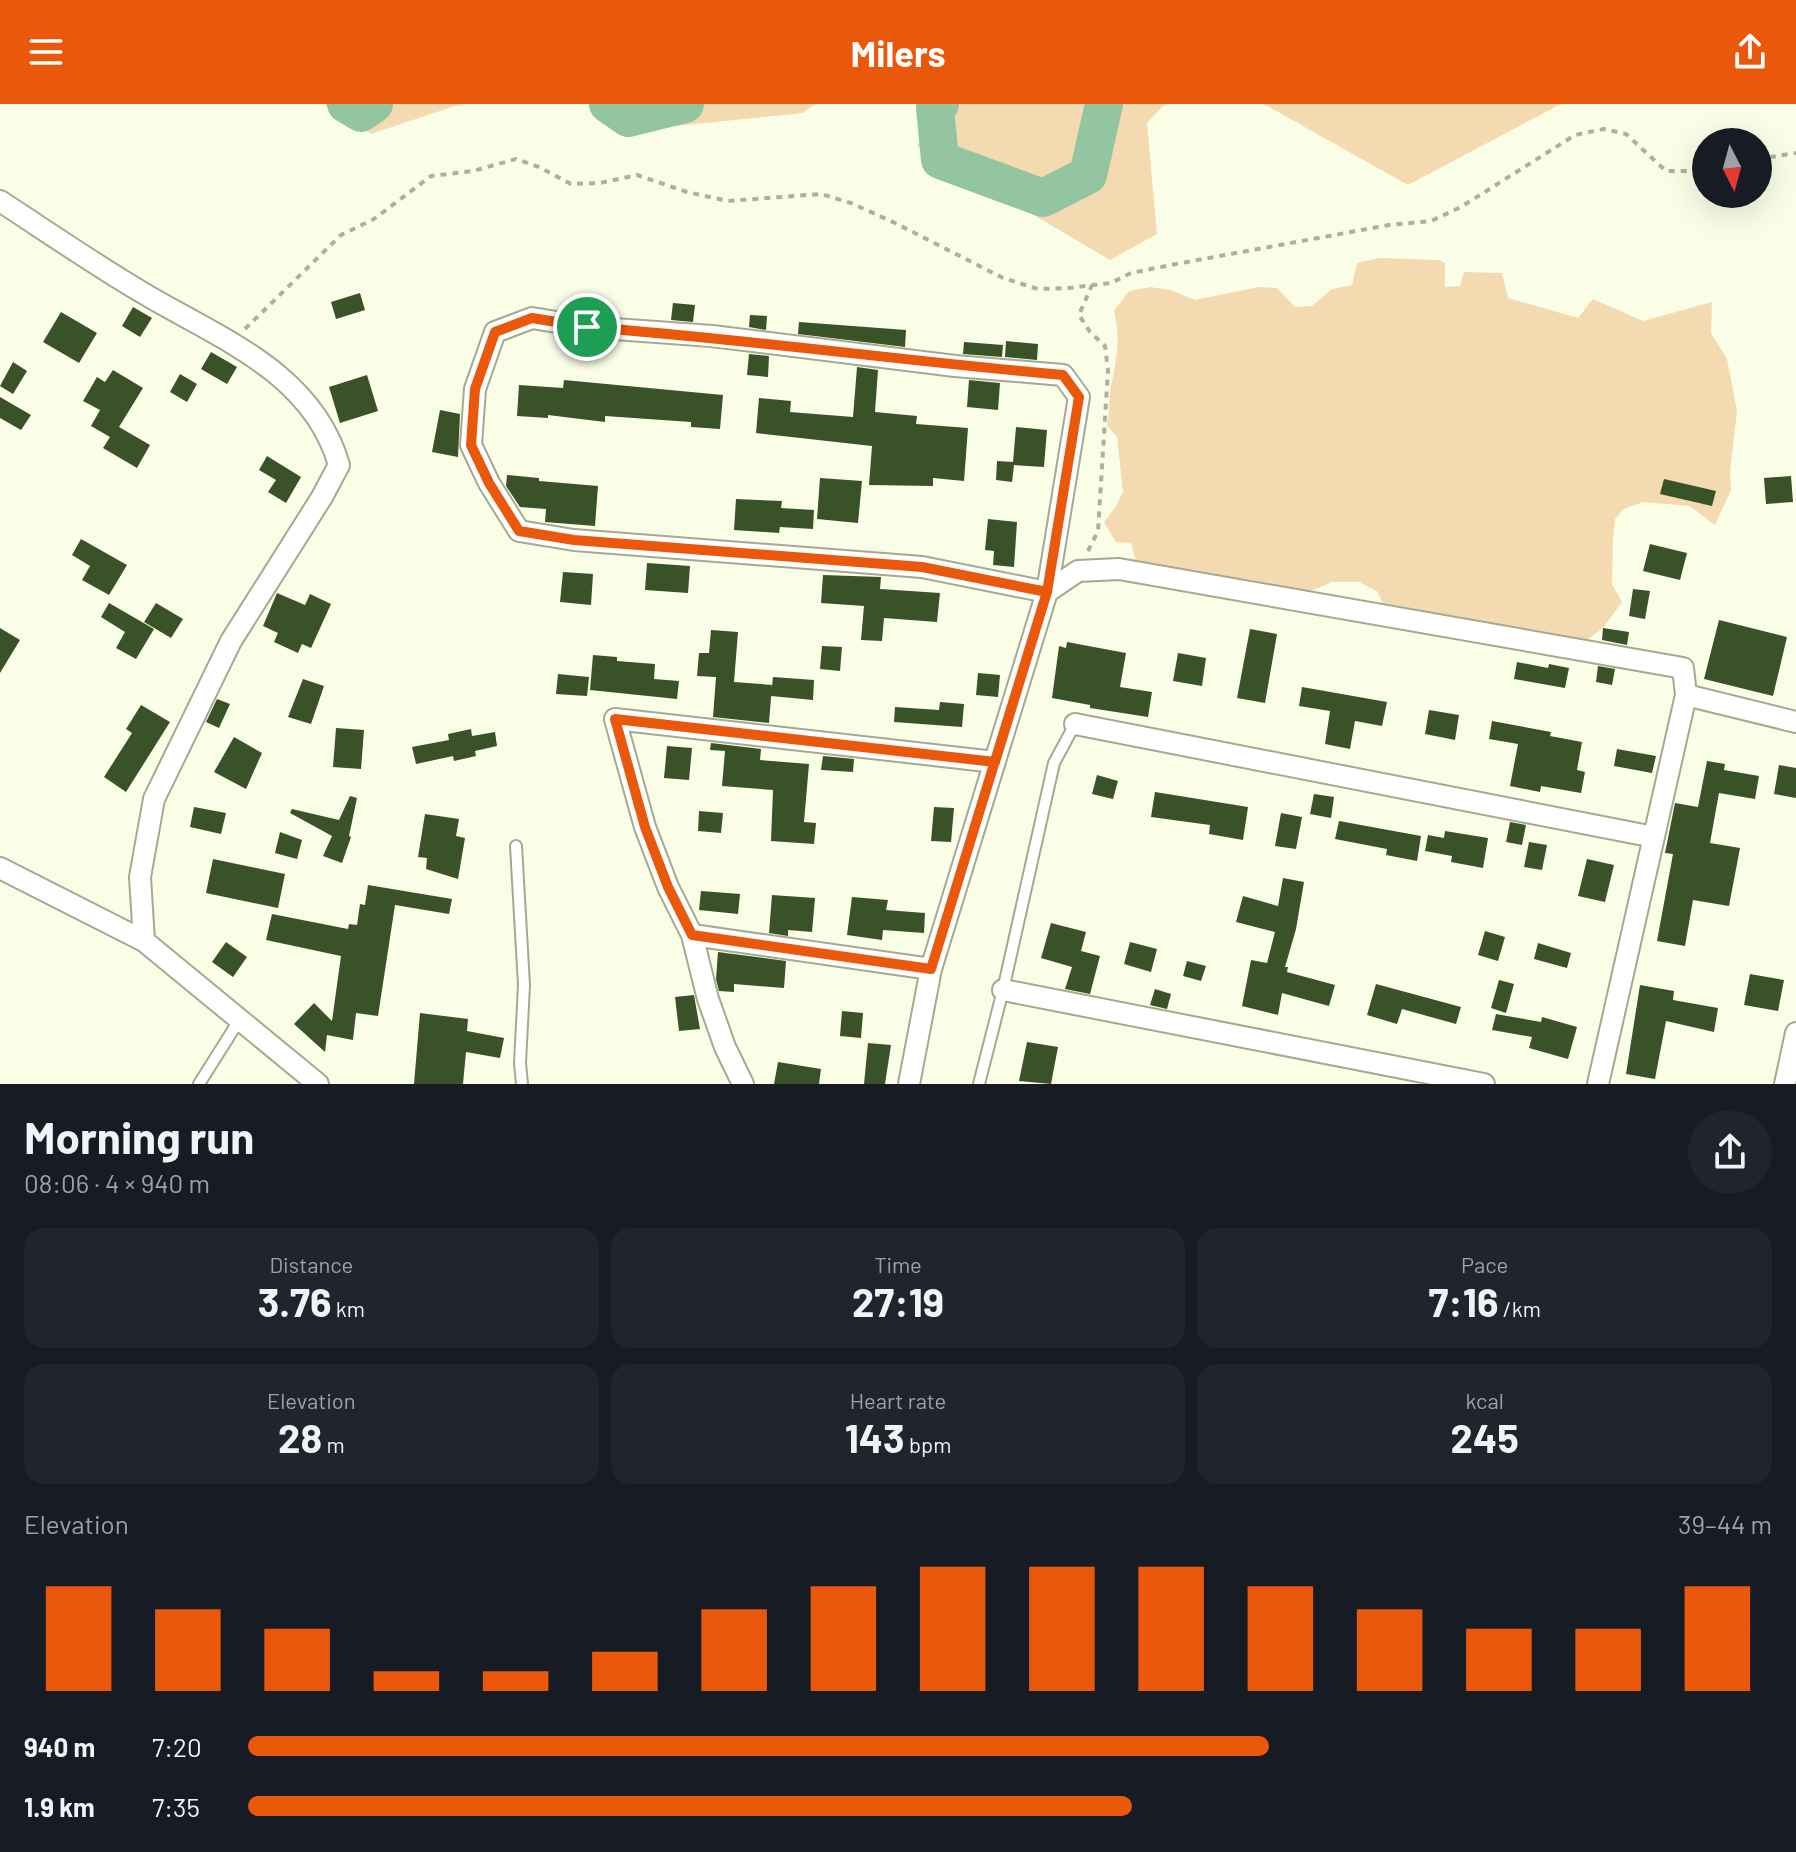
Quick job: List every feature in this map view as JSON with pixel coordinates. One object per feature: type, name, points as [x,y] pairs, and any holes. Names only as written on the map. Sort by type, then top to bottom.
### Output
[{"type":"street","points":[[0,201],[140,291],[233,341],[289,386],[317,416],[331,439],[339,465],[231,641],[154,799],[140,877],[144,941]]},
{"type":"street","points":[[909,1084],[931,969],[1047,592],[1079,397],[1063,375],[940,364],[712,336],[587,327],[532,318],[495,332],[475,389],[471,445],[489,483],[519,531],[574,540],[922,567],[1047,592],[1078,571],[1119,569],[1683,668],[1686,695],[1598,1084]]},
{"type":"street","points":[[1686,695],[1796,722]]},
{"type":"street","points":[[743,1084],[725,1047],[708,999],[692,935],[668,887],[645,827],[615,719],[995,762]]},
{"type":"street","points":[[1075,724],[1654,837]]},
{"type":"street","points":[[0,868],[144,941],[318,1084]]},
{"type":"street","points":[[692,935],[931,969]]},
{"type":"street","points":[[1003,990],[1484,1084]]},
{"type":"street","points":[[1785,1084],[1796,1033]]},
{"type":"lane","points":[[979,1084],[1054,763],[1075,724]]},
{"type":"lane","points":[[516,846],[524,985],[520,1063],[522,1084]]},
{"type":"lane","points":[[199,1084],[240,1019]]},
{"type":"path","points":[[233,341],[341,235],[374,219],[431,176],[473,171],[516,159],[571,184],[600,183],[637,175],[687,192],[728,201],[821,194],[851,203],[895,223],[1003,278],[1038,289],[1111,283],[1131,273],[1176,264],[1389,225],[1431,221],[1461,207],[1575,135],[1604,129],[1626,134],[1666,171],[1692,171]]},
{"type":"path","points":[[1772,157],[1796,153]]},
{"type":"shaded area","points":[[323,104],[461,104],[371,134]]},
{"type":"shaded area","points":[[604,104],[815,104],[803,113],[665,127]]},
{"type":"shaded area","points":[[947,104],[1165,104],[1147,123],[1157,234],[1110,260],[917,146]]},
{"type":"shaded area","points":[[1264,104],[1561,104],[1408,185]]},
{"type":"shaded area","points":[[1380,258],[1439,260],[1445,263],[1445,287],[1460,286],[1464,272],[1502,273],[1508,298],[1578,318],[1593,299],[1643,321],[1712,302],[1711,333],[1727,359],[1737,411],[1731,490],[1715,525],[1690,506],[1643,502],[1624,509],[1615,519],[1612,584],[1622,602],[1603,628],[1587,640],[1481,629],[1459,616],[1448,618],[1384,606],[1377,591],[1359,582],[1332,582],[1309,592],[1275,593],[1139,572],[1131,543],[1116,542],[1104,522],[1123,492],[1117,437],[1107,425],[1118,343],[1114,311],[1129,291],[1150,287],[1171,290],[1195,300],[1259,287],[1277,288],[1295,307],[1312,306],[1332,289],[1352,285],[1357,263]]},
{"type":"building","points":[[360,293],[365,310],[336,319],[331,302]]},
{"type":"building","points":[[673,303],[695,305],[693,322],[671,320]]},
{"type":"building","points":[[133,307],[152,318],[140,337],[122,326]]},
{"type":"building","points":[[61,312],[97,333],[79,363],[43,342]]},
{"type":"building","points":[[750,315],[767,316],[766,330],[749,327]]},
{"type":"building","points":[[799,322],[906,330],[905,347],[798,334]]},
{"type":"building","points":[[1006,341],[1038,344],[1037,360],[1005,357]]},
{"type":"building","points":[[964,342],[1003,345],[1002,357],[963,354]]},
{"type":"building","points":[[211,352],[237,367],[227,384],[201,369]]},
{"type":"building","points":[[749,354],[769,356],[768,377],[747,375]]},
{"type":"building","points":[[13,362],[27,371],[13,394],[0,386]]},
{"type":"building","points":[[857,367],[878,370],[875,412],[917,416],[916,424],[968,428],[964,481],[933,478],[933,486],[869,485],[872,446],[756,433],[759,398],[791,401],[790,412],[853,417]]},
{"type":"building","points":[[113,370],[143,388],[119,427],[150,445],[137,468],[103,448],[110,437],[91,426],[100,410],[83,401],[97,377],[105,382]]},
{"type":"building","points":[[180,374],[197,384],[187,402],[170,392]]},
{"type":"building","points":[[367,375],[378,411],[340,423],[329,387]]},
{"type":"building","points":[[564,380],[723,395],[720,429],[691,427],[691,422],[605,416],[605,422],[548,415],[548,418],[517,416],[519,385],[563,388]]},
{"type":"building","points":[[969,380],[1000,383],[998,410],[967,407]]},
{"type":"building","points":[[0,397],[31,415],[21,430],[0,418]]},
{"type":"building","points":[[440,410],[460,414],[458,457],[432,452]]},
{"type":"building","points":[[1016,427],[1047,430],[1044,467],[1014,465],[1012,482],[996,480],[997,461],[1013,462]]},
{"type":"building","points":[[267,456],[301,477],[286,503],[268,492],[276,480],[259,470]]},
{"type":"building","points":[[507,475],[598,486],[595,526],[545,522],[546,509],[520,507],[506,486]]},
{"type":"building","points":[[1791,476],[1793,502],[1766,504],[1764,478]]},
{"type":"building","points":[[820,478],[862,481],[858,523],[817,519]]},
{"type":"building","points":[[1664,479],[1716,491],[1712,506],[1660,494]]},
{"type":"building","points":[[736,499],[782,501],[781,508],[814,510],[813,529],[780,527],[779,533],[734,530]]},
{"type":"building","points":[[988,519],[1017,522],[1014,567],[993,565],[994,551],[985,550]]},
{"type":"building","points":[[81,539],[127,565],[109,595],[82,580],[90,566],[72,555]]},
{"type":"building","points":[[1650,544],[1687,553],[1680,580],[1643,571]]},
{"type":"building","points":[[647,563],[690,566],[688,593],[645,590]]},
{"type":"building","points":[[563,572],[593,574],[591,605],[560,602]]},
{"type":"building","points":[[823,575],[881,577],[880,589],[940,593],[937,622],[884,618],[882,641],[861,640],[864,606],[821,603]]},
{"type":"building","points":[[1633,589],[1650,591],[1645,619],[1629,616]]},
{"type":"building","points":[[277,593],[305,605],[310,594],[331,604],[311,648],[302,644],[298,653],[274,642],[278,633],[263,626]]},
{"type":"building","points":[[109,603],[154,629],[136,659],[116,648],[125,632],[101,617]]},
{"type":"building","points":[[156,603],[183,619],[171,638],[144,622]]},
{"type":"building","points":[[1719,620],[1787,637],[1773,696],[1704,679]]},
{"type":"building","points":[[0,628],[20,640],[0,673]]},
{"type":"building","points":[[1603,628],[1629,632],[1627,645],[1602,640]]},
{"type":"building","points":[[1250,629],[1277,634],[1265,703],[1237,698]]},
{"type":"building","points":[[711,630],[738,632],[734,682],[772,685],[769,723],[713,717],[716,677],[697,676],[699,653],[709,653]]},
{"type":"building","points":[[1067,642],[1126,653],[1120,687],[1152,692],[1148,717],[1090,708],[1090,705],[1052,698],[1059,646],[1066,648]]},
{"type":"building","points":[[822,646],[842,647],[840,671],[820,669]]},
{"type":"building","points":[[1178,653],[1206,658],[1202,686],[1173,681]]},
{"type":"building","points":[[593,655],[617,657],[617,661],[655,664],[654,679],[679,681],[677,699],[590,690]]},
{"type":"building","points":[[1517,662],[1548,668],[1549,664],[1569,668],[1565,688],[1514,679]]},
{"type":"building","points":[[1598,666],[1615,669],[1612,685],[1596,682]]},
{"type":"building","points":[[978,673],[1000,675],[998,697],[976,695]]},
{"type":"building","points":[[558,674],[589,677],[587,696],[556,694]]},
{"type":"building","points":[[773,677],[814,680],[813,700],[771,696]]},
{"type":"building","points":[[303,679],[324,686],[311,724],[288,717]]},
{"type":"building","points":[[1302,687],[1387,702],[1382,726],[1355,721],[1350,749],[1325,744],[1330,711],[1299,706]]},
{"type":"building","points":[[217,699],[230,704],[219,728],[206,722]]},
{"type":"building","points":[[940,702],[964,704],[962,727],[894,722],[895,707],[939,710]]},
{"type":"building","points":[[141,705],[170,722],[126,792],[104,777],[132,733],[126,729]]},
{"type":"building","points":[[1429,710],[1459,715],[1455,740],[1425,734]]},
{"type":"building","points":[[1492,721],[1551,732],[1550,736],[1582,742],[1577,770],[1585,772],[1581,793],[1541,786],[1540,792],[1510,786],[1518,744],[1489,739]]},
{"type":"building","points":[[336,728],[364,730],[361,769],[333,767]]},
{"type":"building","points":[[471,729],[472,736],[495,732],[497,746],[475,751],[476,756],[454,761],[453,756],[416,764],[412,747],[449,740],[448,734]]},
{"type":"building","points":[[234,737],[262,753],[246,789],[214,772]]},
{"type":"building","points":[[711,743],[761,749],[760,760],[809,764],[804,822],[816,823],[814,844],[771,841],[773,790],[722,786],[725,751],[710,750]]},
{"type":"building","points":[[667,746],[692,748],[689,780],[664,778]]},
{"type":"building","points":[[1617,749],[1656,756],[1652,773],[1614,766]]},
{"type":"building","points":[[823,756],[854,759],[853,772],[821,770]]},
{"type":"building","points":[[1707,761],[1725,764],[1724,770],[1759,776],[1755,799],[1719,793],[1710,843],[1740,848],[1729,906],[1693,900],[1685,946],[1657,941],[1673,854],[1665,853],[1675,803],[1698,807]]},
{"type":"building","points":[[1779,765],[1796,768],[1796,798],[1774,794]]},
{"type":"building","points":[[1097,775],[1118,781],[1113,799],[1092,794]]},
{"type":"building","points":[[1155,792],[1248,807],[1243,840],[1209,834],[1210,825],[1151,817]]},
{"type":"building","points":[[1314,794],[1334,797],[1331,818],[1310,814]]},
{"type":"building","points":[[350,796],[357,798],[351,837],[342,863],[323,856],[332,836],[290,813],[292,809],[339,820]]},
{"type":"building","points":[[194,807],[226,813],[221,834],[190,827]]},
{"type":"building","points":[[934,807],[954,808],[951,842],[931,841]]},
{"type":"building","points":[[699,811],[723,813],[721,833],[698,831]]},
{"type":"building","points":[[1281,813],[1302,817],[1296,849],[1275,846]]},
{"type":"building","points":[[425,814],[459,819],[456,836],[465,838],[458,879],[426,869],[427,858],[418,857]]},
{"type":"building","points":[[1339,821],[1421,836],[1417,861],[1386,855],[1387,849],[1335,839]]},
{"type":"building","points":[[1510,822],[1526,825],[1522,845],[1506,842]]},
{"type":"building","points":[[1445,831],[1488,838],[1483,868],[1451,862],[1452,856],[1425,851],[1428,835],[1444,838]]},
{"type":"building","points":[[280,832],[302,840],[297,859],[275,853]]},
{"type":"building","points":[[1529,842],[1547,845],[1542,870],[1524,867]]},
{"type":"building","points":[[213,859],[285,874],[278,908],[206,893]]},
{"type":"building","points":[[1587,859],[1614,865],[1605,902],[1578,896]]},
{"type":"building","points":[[1283,878],[1304,882],[1296,929],[1285,967],[1288,967],[1287,972],[1335,985],[1329,1006],[1282,993],[1278,1015],[1242,1006],[1251,960],[1267,963],[1275,932],[1236,922],[1243,896],[1278,906]]},
{"type":"building","points":[[368,885],[452,899],[449,914],[395,905],[378,1016],[356,1013],[353,1040],[327,1035],[325,1052],[294,1024],[314,1003],[332,1021],[341,956],[266,940],[272,914],[348,929],[349,924],[357,925],[360,904],[365,905]]},
{"type":"building","points":[[701,891],[740,894],[738,914],[699,910]]},
{"type":"building","points":[[772,895],[815,898],[812,932],[788,930],[788,936],[769,933]]},
{"type":"building","points":[[852,897],[888,900],[886,910],[925,913],[924,933],[883,930],[882,940],[847,935]]},
{"type":"building","points":[[1051,923],[1086,932],[1081,951],[1100,956],[1090,994],[1065,989],[1072,967],[1041,958]]},
{"type":"building","points":[[1485,931],[1505,937],[1498,961],[1478,955]]},
{"type":"building","points":[[226,942],[247,957],[233,977],[212,962]]},
{"type":"building","points":[[1130,942],[1157,949],[1151,972],[1124,964]]},
{"type":"building","points":[[1538,943],[1571,953],[1567,968],[1534,959]]},
{"type":"building","points":[[718,952],[786,961],[784,988],[734,984],[734,992],[719,991],[716,979]]},
{"type":"building","points":[[1187,961],[1206,966],[1201,981],[1183,976]]},
{"type":"building","points":[[1750,974],[1784,980],[1778,1011],[1744,1005]]},
{"type":"building","points":[[1499,980],[1514,984],[1506,1013],[1491,1008]]},
{"type":"building","points":[[1376,984],[1461,1007],[1456,1024],[1402,1009],[1397,1024],[1367,1015]]},
{"type":"building","points":[[1640,985],[1674,991],[1673,1000],[1718,1008],[1714,1032],[1666,1021],[1655,1079],[1626,1074]]},
{"type":"building","points":[[1155,989],[1171,994],[1167,1009],[1150,1005]]},
{"type":"building","points":[[694,995],[700,1029],[679,1031],[675,997]]},
{"type":"building","points":[[842,1011],[863,1013],[861,1038],[840,1036]]},
{"type":"building","points":[[420,1013],[468,1019],[467,1031],[504,1038],[500,1058],[466,1052],[463,1084],[414,1084]]},
{"type":"building","points":[[1496,1014],[1541,1022],[1542,1017],[1577,1027],[1568,1059],[1529,1048],[1532,1037],[1492,1030]]},
{"type":"building","points":[[1027,1042],[1058,1047],[1051,1084],[1019,1081]]},
{"type":"building","points":[[868,1043],[891,1045],[885,1084],[864,1084]]},
{"type":"building","points":[[778,1062],[821,1069],[819,1084],[774,1084]]},
{"type":"waterway","points":[[346,104],[361,113],[374,104]]},
{"type":"waterway","points":[[608,104],[628,118],[685,104]]},
{"type":"waterway","points":[[940,104],[935,108],[940,160],[1043,198],[1088,175],[1104,104]]},
{"type":"route","points":[[587,327],[532,318],[495,332],[475,389],[471,445],[489,483],[519,531],[574,540],[922,567],[1047,592],[1021,677],[995,762],[615,719],[645,827],[668,887],[692,935],[931,969],[995,762],[1047,592],[1079,397],[1063,375],[890,359],[712,336],[587,327]]}]
